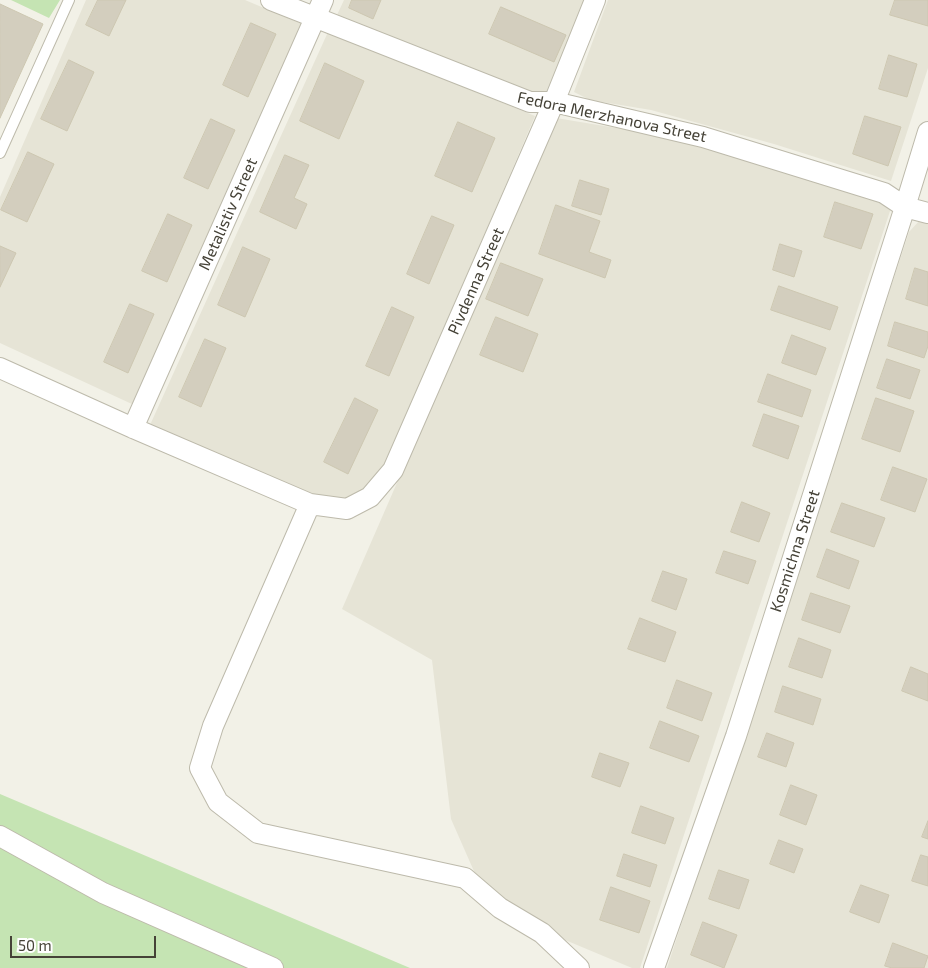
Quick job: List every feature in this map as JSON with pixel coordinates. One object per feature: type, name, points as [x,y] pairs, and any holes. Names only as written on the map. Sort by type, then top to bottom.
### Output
[{"type":"street","name":"Fedora Merzhanova Street","points":[[272,0],[319,9],[530,102],[554,102],[712,140],[884,193],[905,206],[928,214]]},
{"type":"street","name":"Pivdenna Street","points":[[0,368],[133,428],[310,504],[347,509],[370,497],[393,470],[554,102],[595,0]]},
{"type":"street","name":"Metalistiv Street","points":[[133,428],[319,9]]},
{"type":"street","name":"Kosmichna Street","points":[[654,968],[736,736],[928,132]]},
{"type":"street","points":[[310,504],[213,726],[200,768],[218,802],[258,833],[465,878],[500,908],[542,933],[579,968]]},
{"type":"street","points":[[0,836],[103,893],[273,968]]},
{"type":"lane","points":[[0,152],[70,0]]},
{"type":"shaded area","points":[[86,0],[245,0],[302,24],[134,405],[0,343],[0,197]]},
{"type":"shaded area","points":[[344,0],[586,0],[551,92],[536,96],[337,15]]},
{"type":"shaded area","points":[[608,0],[928,0],[928,68],[891,181],[774,144],[651,110],[590,100],[574,92]]},
{"type":"shaded area","points":[[328,32],[535,116],[384,464],[363,493],[350,501],[316,499],[150,425]]},
{"type":"shaded area","points":[[556,118],[689,140],[892,205],[640,968],[632,968],[558,937],[507,904],[477,878],[451,819],[432,660],[342,609]]},
{"type":"shaded area","points":[[920,220],[928,222],[928,968],[667,968],[909,232]]},
{"type":"green space","points":[[11,0],[60,0],[49,18]]},
{"type":"green space","points":[[0,794],[410,968],[0,968]]},
{"type":"building","points":[[98,0],[126,0],[109,36],[86,25]]},
{"type":"building","points":[[352,0],[381,0],[373,19],[349,8]]},
{"type":"building","points":[[895,0],[928,0],[928,26],[890,15]]},
{"type":"building","points":[[0,4],[43,24],[0,118]]},
{"type":"building","points":[[501,7],[566,35],[554,62],[489,34]]},
{"type":"building","points":[[251,23],[276,34],[248,97],[223,85]]},
{"type":"building","points":[[889,55],[917,64],[907,97],[879,89]]},
{"type":"building","points":[[69,60],[94,72],[67,131],[41,119]]},
{"type":"building","points":[[325,63],[364,81],[339,139],[300,121]]},
{"type":"building","points":[[865,116],[901,127],[888,166],[853,154]]},
{"type":"building","points":[[211,119],[235,130],[208,189],[184,178]]},
{"type":"building","points":[[458,122],[495,138],[472,192],[435,176]]},
{"type":"building","points":[[28,152],[54,164],[27,222],[1,210]]},
{"type":"building","points":[[285,155],[309,165],[294,198],[307,204],[296,229],[260,212]]},
{"type":"building","points":[[580,180],[609,189],[601,215],[572,206]]},
{"type":"building","points":[[835,202],[873,214],[861,249],[824,237]]},
{"type":"building","points":[[556,205],[600,221],[589,252],[611,260],[605,278],[539,254]]},
{"type":"building","points":[[168,214],[192,225],[167,282],[142,271]]},
{"type":"building","points":[[432,216],[454,225],[429,284],[407,274]]},
{"type":"building","points":[[780,244],[802,251],[794,277],[773,270]]},
{"type":"building","points":[[0,246],[16,253],[0,287]]},
{"type":"building","points":[[243,247],[270,259],[245,317],[218,305]]},
{"type":"building","points":[[501,263],[543,279],[528,316],[486,299]]},
{"type":"building","points":[[915,268],[928,272],[928,306],[906,299]]},
{"type":"building","points":[[779,286],[838,307],[830,330],[771,310]]},
{"type":"building","points":[[130,304],[154,314],[128,373],[104,362]]},
{"type":"building","points":[[392,307],[414,317],[389,376],[366,366]]},
{"type":"building","points":[[496,317],[538,334],[523,372],[480,355]]},
{"type":"building","points":[[895,322],[928,332],[928,346],[924,358],[888,346]]},
{"type":"building","points":[[792,335],[826,348],[816,375],[782,363]]},
{"type":"building","points":[[205,339],[226,348],[201,407],[179,397]]},
{"type":"building","points":[[887,359],[920,370],[910,399],[877,388]]},
{"type":"building","points":[[768,374],[811,390],[802,417],[758,402]]},
{"type":"building","points":[[355,398],[378,410],[348,474],[324,462]]},
{"type":"building","points":[[876,398],[914,411],[900,452],[862,439]]},
{"type":"building","points":[[764,414],[799,426],[788,459],[753,446]]},
{"type":"building","points":[[893,467],[927,479],[915,512],[881,500]]},
{"type":"building","points":[[742,502],[770,513],[759,542],[731,532]]},
{"type":"building","points":[[842,503],[885,518],[874,547],[831,532]]},
{"type":"building","points":[[827,549],[859,561],[849,589],[817,577]]},
{"type":"building","points":[[724,551],[756,561],[748,584],[716,573]]},
{"type":"building","points":[[663,571],[687,579],[676,610],[652,601]]},
{"type":"building","points":[[811,593],[850,606],[840,633],[802,620]]},
{"type":"building","points":[[640,618],[676,632],[665,662],[628,649]]},
{"type":"building","points":[[799,638],[831,650],[822,678],[789,667]]},
{"type":"building","points":[[911,667],[928,674],[928,701],[902,691]]},
{"type":"building","points":[[677,680],[712,693],[702,721],[667,708]]},
{"type":"building","points":[[783,686],[821,699],[813,725],[775,712]]},
{"type":"building","points":[[660,721],[699,736],[689,762],[650,748]]},
{"type":"building","points":[[767,733],[794,743],[786,767],[758,757]]},
{"type":"building","points":[[600,753],[629,763],[620,787],[592,777]]},
{"type":"building","points":[[791,785],[817,795],[806,825],[780,815]]},
{"type":"building","points":[[641,806],[674,818],[665,844],[632,833]]},
{"type":"building","points":[[928,821],[928,839],[922,837]]},
{"type":"building","points":[[779,840],[803,849],[794,873],[770,864]]},
{"type":"building","points":[[624,854],[657,865],[650,887],[617,876]]},
{"type":"building","points":[[921,855],[928,857],[928,886],[912,881]]},
{"type":"building","points":[[719,870],[749,880],[739,909],[709,899]]},
{"type":"building","points":[[861,885],[889,895],[879,923],[850,912]]},
{"type":"building","points":[[611,887],[650,901],[639,933],[600,920]]},
{"type":"building","points":[[703,922],[737,935],[724,968],[691,955]]},
{"type":"building","points":[[893,943],[928,956],[924,968],[892,968],[885,966]]}]
